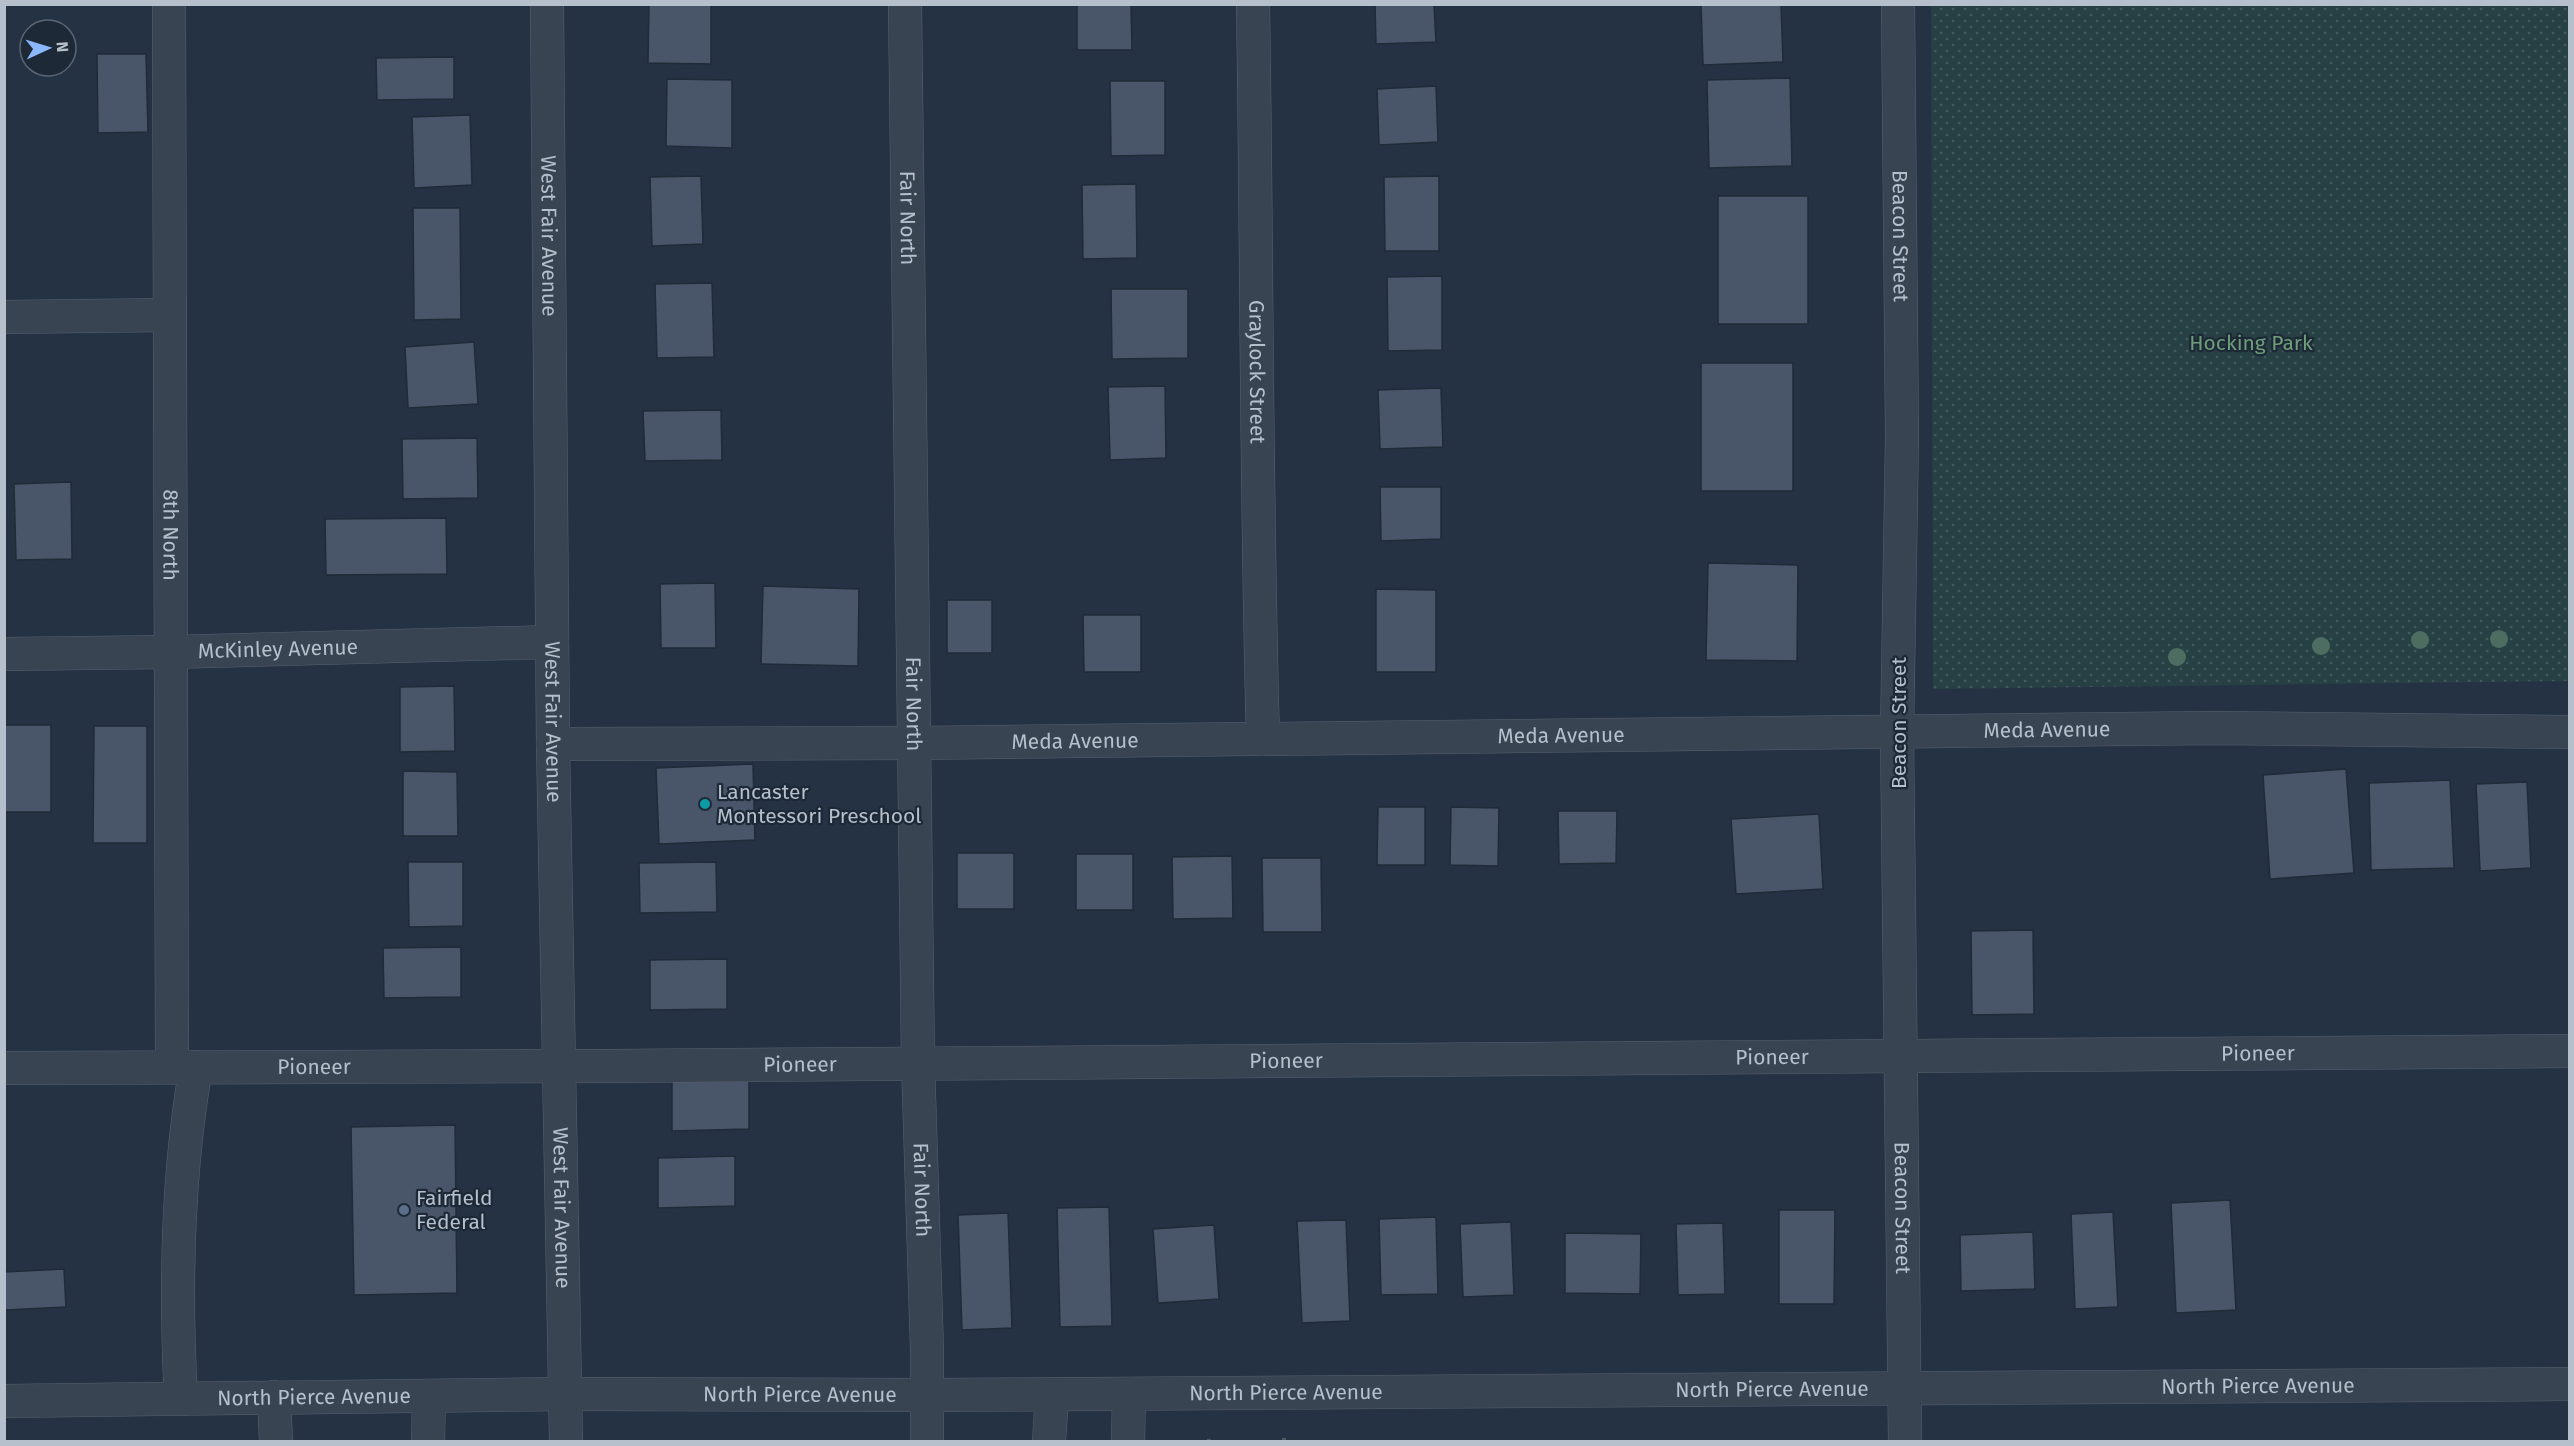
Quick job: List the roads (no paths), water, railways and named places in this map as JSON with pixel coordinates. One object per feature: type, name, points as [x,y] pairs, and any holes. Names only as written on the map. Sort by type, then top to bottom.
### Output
[{"type":"street","name":"8th North","points":[[169,4],[170,652],[184,1066],[177,1327],[181,1399]]},
{"type":"street","name":"West Fair Avenue","points":[[547,4],[553,744],[566,1442]]},
{"type":"street","name":"Fair North","points":[[905,4],[918,1062],[928,1395],[927,1442]]},
{"type":"street","name":"Graylock Street","points":[[1253,4],[1258,303],[1256,517],[1263,739]]},
{"type":"street","name":"Beacon Street","points":[[1898,4],[1902,436],[1897,734],[1905,1442]]},
{"type":"street","points":[[4,317],[169,315]]},
{"type":"street","name":"McKinley Avenue","points":[[4,654],[552,642]]},
{"type":"street","name":"Meda Avenue","points":[[553,744],[1897,734],[2215,728],[2570,732]]},
{"type":"street","name":"Pioneer","points":[[4,1068],[558,1064],[613,1066],[2570,1051]]},
{"type":"street","name":"North Pierce Avenue","points":[[4,1401],[566,1394],[1052,1395],[2570,1384]]},
{"type":"street","points":[[1128,1442],[1129,1394]]},
{"type":"street","points":[[1049,1442],[1052,1395]]},
{"type":"street","points":[[428,1442],[429,1396]]},
{"type":"street","points":[[274,1397],[276,1442]]},
{"type":"place","name":"Lancaster Montessori Preschool","points":[[705,804]]},
{"type":"place","name":"Fairfield Federal","points":[[404,1210]]},
{"type":"park label","name":"Hocking Park","points":[[2251,343]]}]
